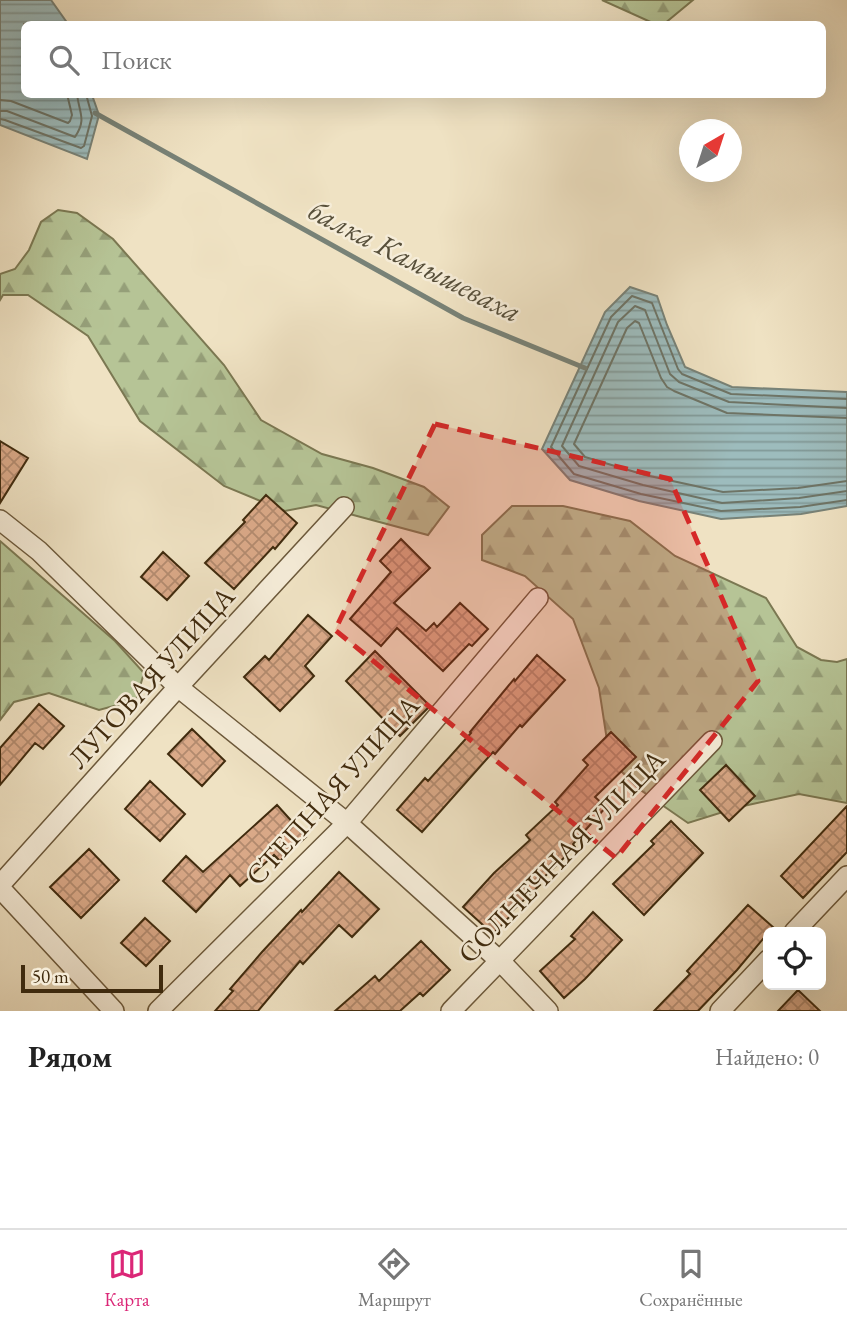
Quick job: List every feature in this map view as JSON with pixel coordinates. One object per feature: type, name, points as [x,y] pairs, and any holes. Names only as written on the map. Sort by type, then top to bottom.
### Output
[{"type":"street","name":"ЛУГОВАЯ УЛИЦА","points":[[0,887],[178,687],[344,507]]},
{"type":"street","points":[[0,520],[39,551],[178,687],[347,823],[500,961],[548,1011]]},
{"type":"street","name":"СТЕПНАЯ УЛИЦА","points":[[158,1011],[347,823],[538,598]]},
{"type":"street","name":"СОЛНЕЧНАЯ УЛИЦА","points":[[451,1011],[712,741]]},
{"type":"street","points":[[799,927],[847,876]]},
{"type":"street","points":[[0,887],[114,1011]]},
{"type":"street","points":[[720,1011],[763,965]]},
{"type":"highlighted area","points":[[435,424],[670,479],[758,681],[616,858],[335,630]]},
{"type":"green space","points":[[602,0],[693,0],[668,21],[648,21]]},
{"type":"green space","points":[[58,210],[77,213],[113,239],[224,365],[261,420],[322,454],[373,468],[424,487],[449,507],[428,535],[316,505],[285,511],[224,486],[140,421],[88,336],[28,295],[3,295],[0,300],[0,274],[15,269],[29,250],[41,222]]},
{"type":"green space","points":[[512,506],[563,506],[630,521],[675,556],[766,598],[797,647],[821,660],[837,662],[847,659],[847,803],[799,794],[739,807],[688,823],[639,789],[610,760],[599,688],[573,619],[525,576],[482,560],[482,535]]},
{"type":"green space","points":[[0,541],[115,641],[144,673],[136,700],[99,710],[49,693],[14,702],[0,720]]},
{"type":"water","points":[[0,0],[51,0],[66,21],[21,21],[21,98],[93,98],[99,115],[87,159],[0,125]]},
{"type":"water","points":[[630,287],[657,296],[685,367],[732,387],[847,392],[847,506],[801,514],[721,519],[639,501],[570,480],[542,449],[605,312]]},
{"type":"building","points":[[0,441],[28,458],[0,503]]},
{"type":"building","points":[[266,495],[297,523],[234,589],[205,563],[245,522],[243,520]]},
{"type":"building","points":[[401,539],[430,568],[394,603],[426,631],[434,623],[437,627],[460,603],[488,629],[443,671],[397,628],[381,646],[350,619],[391,572],[380,561]]},
{"type":"building","points":[[163,552],[189,576],[167,600],[141,577]]},
{"type":"building","points":[[308,615],[332,636],[305,666],[314,676],[280,711],[244,677],[265,656],[269,660]]},
{"type":"building","points":[[375,651],[430,706],[400,736],[346,681]]},
{"type":"building","points":[[537,655],[565,680],[495,754],[493,752],[422,832],[397,810],[425,778],[428,781]]},
{"type":"building","points":[[39,704],[64,726],[43,749],[35,743],[0,785],[0,748]]},
{"type":"building","points":[[192,729],[225,761],[202,786],[168,754]]},
{"type":"building","points":[[611,732],[636,757],[595,797],[606,807],[573,844],[575,847],[538,883],[540,885],[510,913],[512,914],[493,934],[463,907],[494,873],[530,840],[526,835],[558,805],[555,802],[588,765],[583,760]]},
{"type":"building","points":[[726,765],[755,796],[729,821],[700,790]]},
{"type":"building","points":[[150,781],[185,814],[160,841],[125,809]]},
{"type":"building","points":[[277,805],[306,837],[280,861],[274,855],[240,886],[230,875],[196,912],[163,881],[186,856],[203,872]]},
{"type":"building","points":[[847,806],[847,852],[803,898],[781,876]]},
{"type":"building","points":[[671,821],[703,853],[644,915],[613,884],[654,844],[651,841]]},
{"type":"building","points":[[89,849],[119,880],[81,918],[50,887]]},
{"type":"building","points":[[339,872],[379,909],[352,937],[339,925],[303,964],[300,961],[258,1011],[215,1011],[262,952]]},
{"type":"building","points":[[748,905],[773,927],[763,927],[763,939],[698,1011],[654,1011],[690,974],[687,971]]},
{"type":"building","points":[[593,912],[622,940],[564,998],[540,971],[575,939],[571,936]]},
{"type":"building","points":[[145,918],[170,941],[146,966],[121,943]]},
{"type":"building","points":[[421,941],[450,970],[423,996],[420,993],[400,1011],[335,1011],[375,976],[379,981]]},
{"type":"building","points":[[798,990],[820,1011],[778,1011]]},
{"type":"waterway","name":"балка Камышеваха","points":[[95,113],[463,318],[585,368]]}]
